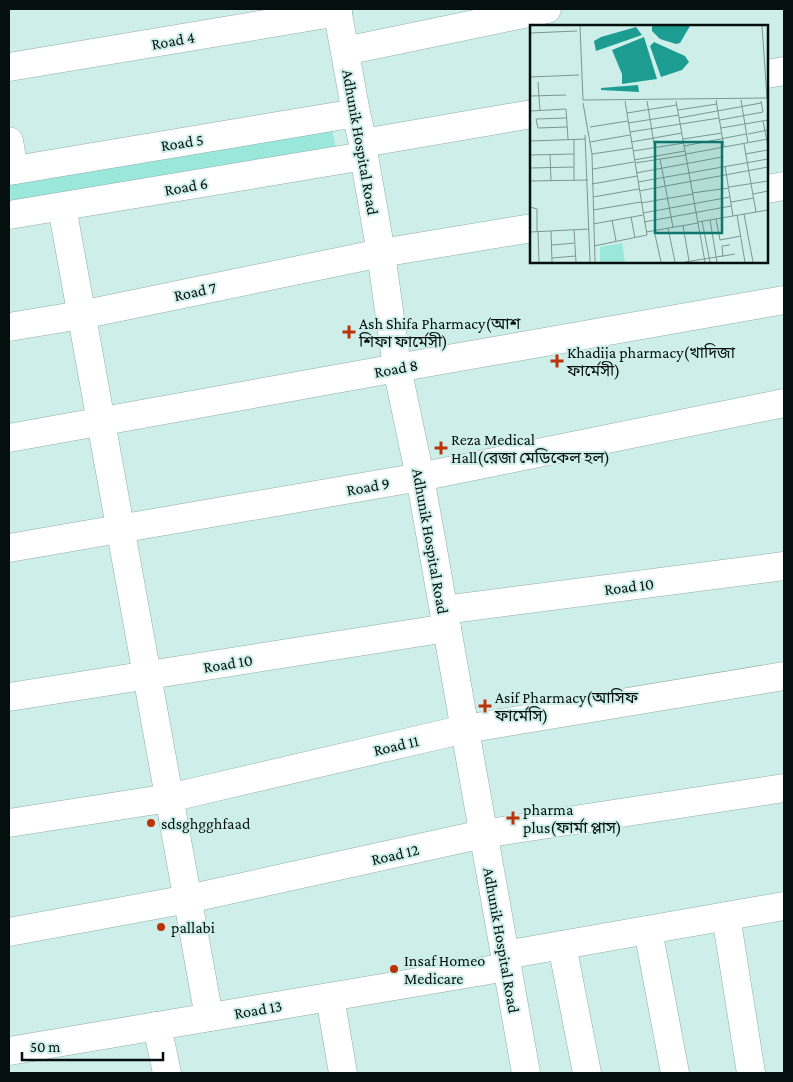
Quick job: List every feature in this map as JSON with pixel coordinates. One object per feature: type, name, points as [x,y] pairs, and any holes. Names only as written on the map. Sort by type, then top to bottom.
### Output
[{"type":"street","points":[[345,50],[547,9]]},
{"type":"street","name":"Adhunik Hospital Road","points":[[338,10],[363,149],[397,368],[420,477],[526,1073]]},
{"type":"street","name":"Road 4","points":[[9,67],[338,10]]},
{"type":"street","points":[[768,74],[784,71]]},
{"type":"street","name":"Road 5","points":[[11,170],[356,113]]},
{"type":"street","name":"Road 6","points":[[9,215],[62,207],[363,149],[530,114]]},
{"type":"street","points":[[9,141],[11,170]]},
{"type":"street","points":[[768,189],[784,186]]},
{"type":"street","points":[[62,207],[209,1017]]},
{"type":"street","name":"Road 7","points":[[9,327],[82,315],[380,253],[530,228]]},
{"type":"street","name":"Road 8","points":[[9,438],[784,300]]},
{"type":"street","name":"Road 9","points":[[9,548],[420,477],[784,403]]},
{"type":"street","name":"Road 10","points":[[9,697],[147,675],[445,619],[784,566]]},
{"type":"street","name":"Road 11","points":[[9,823],[169,798],[465,729],[784,676]]},
{"type":"street","name":"Road 12","points":[[9,932],[188,899],[483,834],[784,788]]},
{"type":"street","name":"Road 13","points":[[9,1051],[330,997],[506,961],[562,945],[784,906]]},
{"type":"street","points":[[726,916],[751,1073]]},
{"type":"street","points":[[648,930],[675,1073]]},
{"type":"street","points":[[562,945],[587,1073]]},
{"type":"street","points":[[330,997],[343,1073]]},
{"type":"street","points":[[157,1026],[167,1073]]},
{"type":"shaded area","points":[[329,120],[337,151],[9,206],[9,178]]},
{"type":"place","name":"Ash Shifa Pharmacy(আশ শিফা ফার্মেসী)","points":[[349,332]]},
{"type":"place","name":"Khadija pharmacy(খাদিজা ফার্মেসী)","points":[[557,361]]},
{"type":"place","name":"Reza Medical Hall(রেজা মেডিকেল হল)","points":[[441,448]]},
{"type":"place","name":"Asif Pharmacy(আসিফ ফার্মেসি)","points":[[485,706]]},
{"type":"place","name":"pharma plus(ফার্মা প্লাস)","points":[[513,818]]},
{"type":"place","name":"sdsghgghfaad","points":[[151,823]]},
{"type":"place","name":"pallabi","points":[[161,927]]},
{"type":"place","name":"Insaf Homeo Medicare","points":[[394,969]]}]
